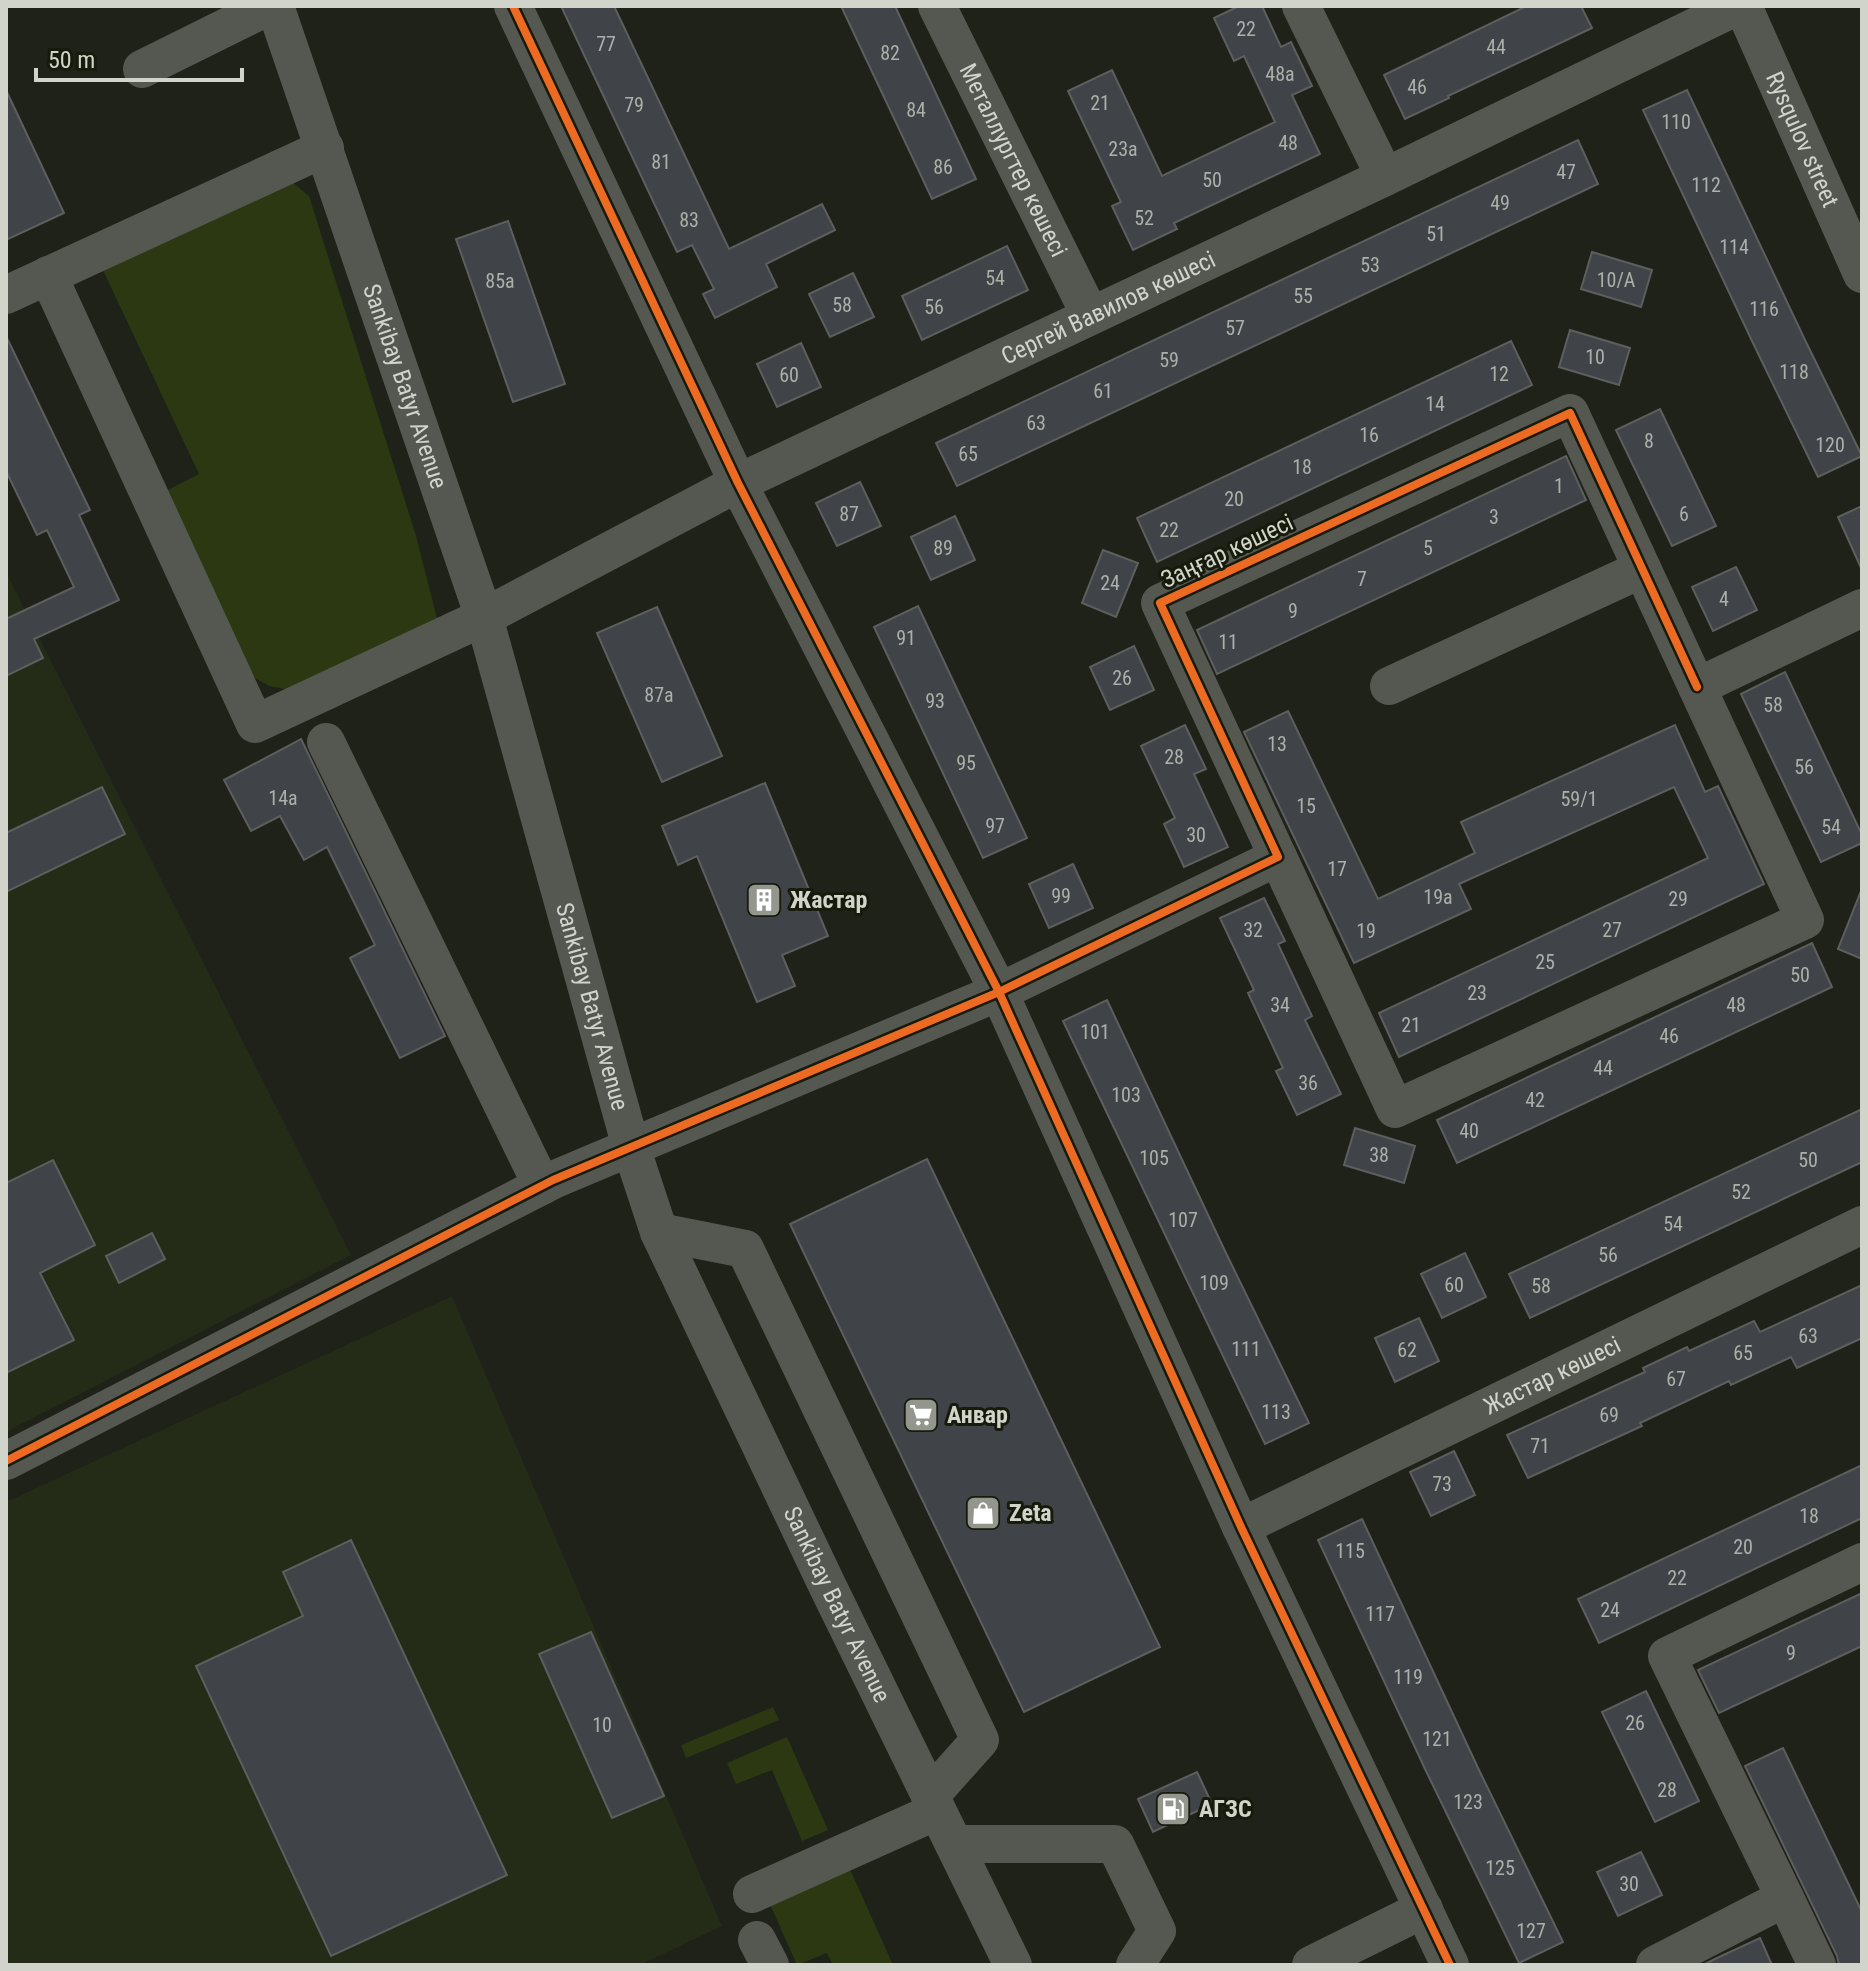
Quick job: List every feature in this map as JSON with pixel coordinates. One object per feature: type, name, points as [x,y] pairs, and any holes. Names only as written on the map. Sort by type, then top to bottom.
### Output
[{"type":"street","points":[[142,69],[272,6]]},
{"type":"street","name":"Sankibay Batyr Avenue","points":[[272,6],[325,148],[484,617],[631,1147],[659,1232],[1013,1965]]},
{"type":"street","points":[[513,6],[738,483],[999,992],[1241,1527],[1450,1965]]},
{"type":"street","name":"Металлургтер көшесі","points":[[937,6],[1090,315]]},
{"type":"street","points":[[1301,6],[1385,177]]},
{"type":"street","name":"Сергей Вавилов көшесі","points":[[48,275],[255,724],[484,617],[738,483],[1740,6]]},
{"type":"street","name":"Rysqulov street","points":[[1740,6],[1862,274]]},
{"type":"street","points":[[6,295],[325,148]]},
{"type":"street","name":"Заңғар көшесі","points":[[1570,413],[1642,569],[1805,920],[1395,1109],[1160,603],[1570,413]]},
{"type":"street","points":[[1389,686],[1642,569]]},
{"type":"street","points":[[1697,687],[1862,608]]},
{"type":"street","points":[[326,742],[542,1186]]},
{"type":"street","points":[[6,1461],[542,1186],[999,992],[1278,857]]},
{"type":"street","name":"Жастар көшесі","points":[[1241,1527],[1862,1225]]},
{"type":"street","points":[[659,1232],[745,1249],[980,1740],[934,1804],[752,1894]]},
{"type":"street","points":[[1817,1965],[1667,1656],[1862,1562]]},
{"type":"street","points":[[954,1844],[1115,1844],[1157,1931],[1135,1965]]},
{"type":"street","points":[[1655,1965],[1785,1898]]},
{"type":"street","points":[[1311,1965],[1424,1909]]},
{"type":"shaded area","points":[[6,572],[351,1255],[6,1432]]},
{"type":"shaded area","points":[[452,1296],[722,1926],[640,1965],[6,1965],[6,1502]]},
{"type":"green space","points":[[287,178],[309,196],[416,536],[438,622],[291,690],[269,686],[243,671],[160,494],[199,474],[101,266]]},
{"type":"green space","points":[[773,1707],[779,1720],[686,1758],[681,1745]]},
{"type":"green space","points":[[787,1737],[828,1830],[802,1841],[772,1770],[736,1784],[727,1763]]},
{"type":"green space","points":[[849,1867],[893,1965],[833,1965],[827,1953],[797,1965],[769,1902]]},
{"type":"building","points":[[561,6],[614,6],[729,249],[822,204],[835,230],[766,264],[777,287],[715,318],[703,294],[714,289],[692,245],[677,252]]},
{"type":"building","points":[[841,6],[895,6],[976,179],[932,199]]},
{"type":"building","points":[[1239,6],[1262,6],[1281,47],[1291,42],[1312,86],[1292,95],[1320,154],[1174,223],[1177,229],[1133,250],[1112,206],[1121,202],[1068,91],[1112,70],[1162,176],[1275,122],[1244,56],[1234,61],[1214,18]]},
{"type":"building","points":[[1527,6],[1581,6],[1592,28],[1405,119],[1384,75]]},
{"type":"building","points":[[6,90],[64,213],[6,240]]},
{"type":"building","points":[[1687,90],[1862,456],[1818,477],[1643,110]]},
{"type":"building","points":[[1578,140],[1598,184],[957,486],[936,443]]},
{"type":"building","points":[[508,221],[565,384],[513,402],[456,239]]},
{"type":"building","points":[[1007,246],[1028,290],[922,340],[902,296]]},
{"type":"building","points":[[1592,252],[1652,270],[1641,307],[1581,289]]},
{"type":"building","points":[[853,273],[874,317],[830,337],[809,294]]},
{"type":"building","points":[[1570,330],[1630,348],[1619,385],[1559,367]]},
{"type":"building","points":[[6,336],[90,510],[79,515],[119,600],[34,639],[43,658],[6,676],[6,619],[74,587],[47,530],[37,535],[6,471]]},
{"type":"building","points":[[1511,341],[1532,385],[1157,562],[1137,518]]},
{"type":"building","points":[[801,343],[821,387],[777,407],[757,364]]},
{"type":"building","points":[[1660,409],[1716,526],[1672,546],[1616,430]]},
{"type":"building","points":[[1566,456],[1586,500],[1217,674],[1197,630]]},
{"type":"building","points":[[860,482],[881,526],[837,546],[816,503]]},
{"type":"building","points":[[1862,506],[1862,570],[1838,517]]},
{"type":"building","points":[[955,516],[975,560],[931,580],[911,537]]},
{"type":"building","points":[[1103,550],[1138,563],[1116,617],[1082,603]]},
{"type":"building","points":[[1736,567],[1757,610],[1713,631],[1692,587]]},
{"type":"building","points":[[918,606],[1027,838],[983,858],[874,627]]},
{"type":"building","points":[[657,607],[722,756],[662,782],[597,633]]},
{"type":"building","points":[[1134,646],[1154,690],[1110,710],[1090,667]]},
{"type":"building","points":[[1785,672],[1862,835],[1862,843],[1821,862],[1741,694]]},
{"type":"building","points":[[1288,711],[1378,899],[1475,853],[1461,822],[1675,725],[1705,792],[1718,786],[1764,884],[1399,1057],[1379,1013],[1708,858],[1674,787],[1459,884],[1471,909],[1354,963],[1244,732]]},
{"type":"building","points":[[1185,725],[1206,769],[1194,774],[1228,847],[1184,867],[1164,824],[1175,818],[1141,746]]},
{"type":"building","points":[[301,739],[445,1036],[400,1058],[350,958],[375,945],[327,847],[304,860],[280,816],[251,831],[224,780]]},
{"type":"building","name":"Жастар","points":[[765,783],[828,936],[782,955],[795,986],[757,1002],[697,856],[678,865],[662,826]]},
{"type":"building","points":[[102,787],[125,834],[6,892],[6,833]]},
{"type":"building","points":[[1073,864],[1093,908],[1049,928],[1029,884]]},
{"type":"building","points":[[1862,891],[1862,959],[1838,949]]},
{"type":"building","points":[[1264,898],[1285,941],[1278,944],[1312,1016],[1305,1020],[1341,1094],[1297,1115],[1276,1071],[1283,1068],[1248,993],[1254,990],[1220,918]]},
{"type":"building","points":[[1812,943],[1832,987],[1457,1163],[1437,1120]]},
{"type":"building","points":[[1107,1000],[1309,1423],[1265,1444],[1063,1021]]},
{"type":"building","points":[[1862,1109],[1862,1162],[1530,1318],[1509,1274]]},
{"type":"building","points":[[1355,1128],[1415,1146],[1404,1183],[1344,1165]]},
{"type":"building","points":[[927,1159],[1160,1647],[1024,1712],[790,1224]]},
{"type":"building","points":[[53,1160],[95,1245],[40,1273],[74,1340],[6,1373],[6,1183]]},
{"type":"building","points":[[152,1233],[165,1259],[119,1283],[106,1256]]},
{"type":"building","points":[[1465,1253],[1486,1297],[1442,1318],[1421,1274]]},
{"type":"building","points":[[1862,1285],[1862,1338],[1797,1368],[1791,1357],[1731,1385],[1729,1381],[1640,1423],[1642,1426],[1528,1478],[1507,1435],[1645,1372],[1643,1368],[1687,1347],[1689,1351],[1754,1321],[1760,1332]]},
{"type":"building","points":[[1419,1318],[1439,1361],[1395,1382],[1375,1338]]},
{"type":"building","points":[[1454,1451],[1475,1495],[1431,1516],[1410,1472]]},
{"type":"building","points":[[1862,1465],[1862,1518],[1599,1643],[1578,1599]]},
{"type":"building","points":[[1362,1519],[1563,1942],[1519,1963],[1318,1540]]},
{"type":"building","points":[[351,1540],[507,1875],[331,1956],[196,1666],[303,1616],[283,1572]]},
{"type":"building","points":[[1862,1593],[1862,1646],[1719,1713],[1698,1670]]},
{"type":"building","points":[[591,1632],[664,1796],[612,1818],[539,1654]]},
{"type":"building","points":[[1646,1691],[1699,1801],[1655,1822],[1602,1712]]},
{"type":"building","points":[[1783,1748],[1862,1912],[1862,1965],[1839,1965],[1745,1766]]},
{"type":"building","points":[[1197,1772],[1212,1804],[1153,1832],[1138,1799]]},
{"type":"building","points":[[1641,1852],[1662,1895],[1618,1916],[1597,1872]]},
{"type":"building","points":[[1760,1938],[1772,1965],[1703,1965],[1717,1958]]},
{"type":"cycle path","points":[[513,6],[738,483],[999,992],[1241,1527],[1450,1965]]},
{"type":"cycle path","points":[[6,1461],[553,1180],[999,992],[1278,857],[1160,603],[1570,413],[1697,687]]},
{"type":"place","name":"Жастар","points":[[764,900]]},
{"type":"place","name":"Анвар","points":[[921,1415]]},
{"type":"place","name":"Zeta","points":[[983,1513]]},
{"type":"place","name":"АГЗС","points":[[1173,1809]]}]
